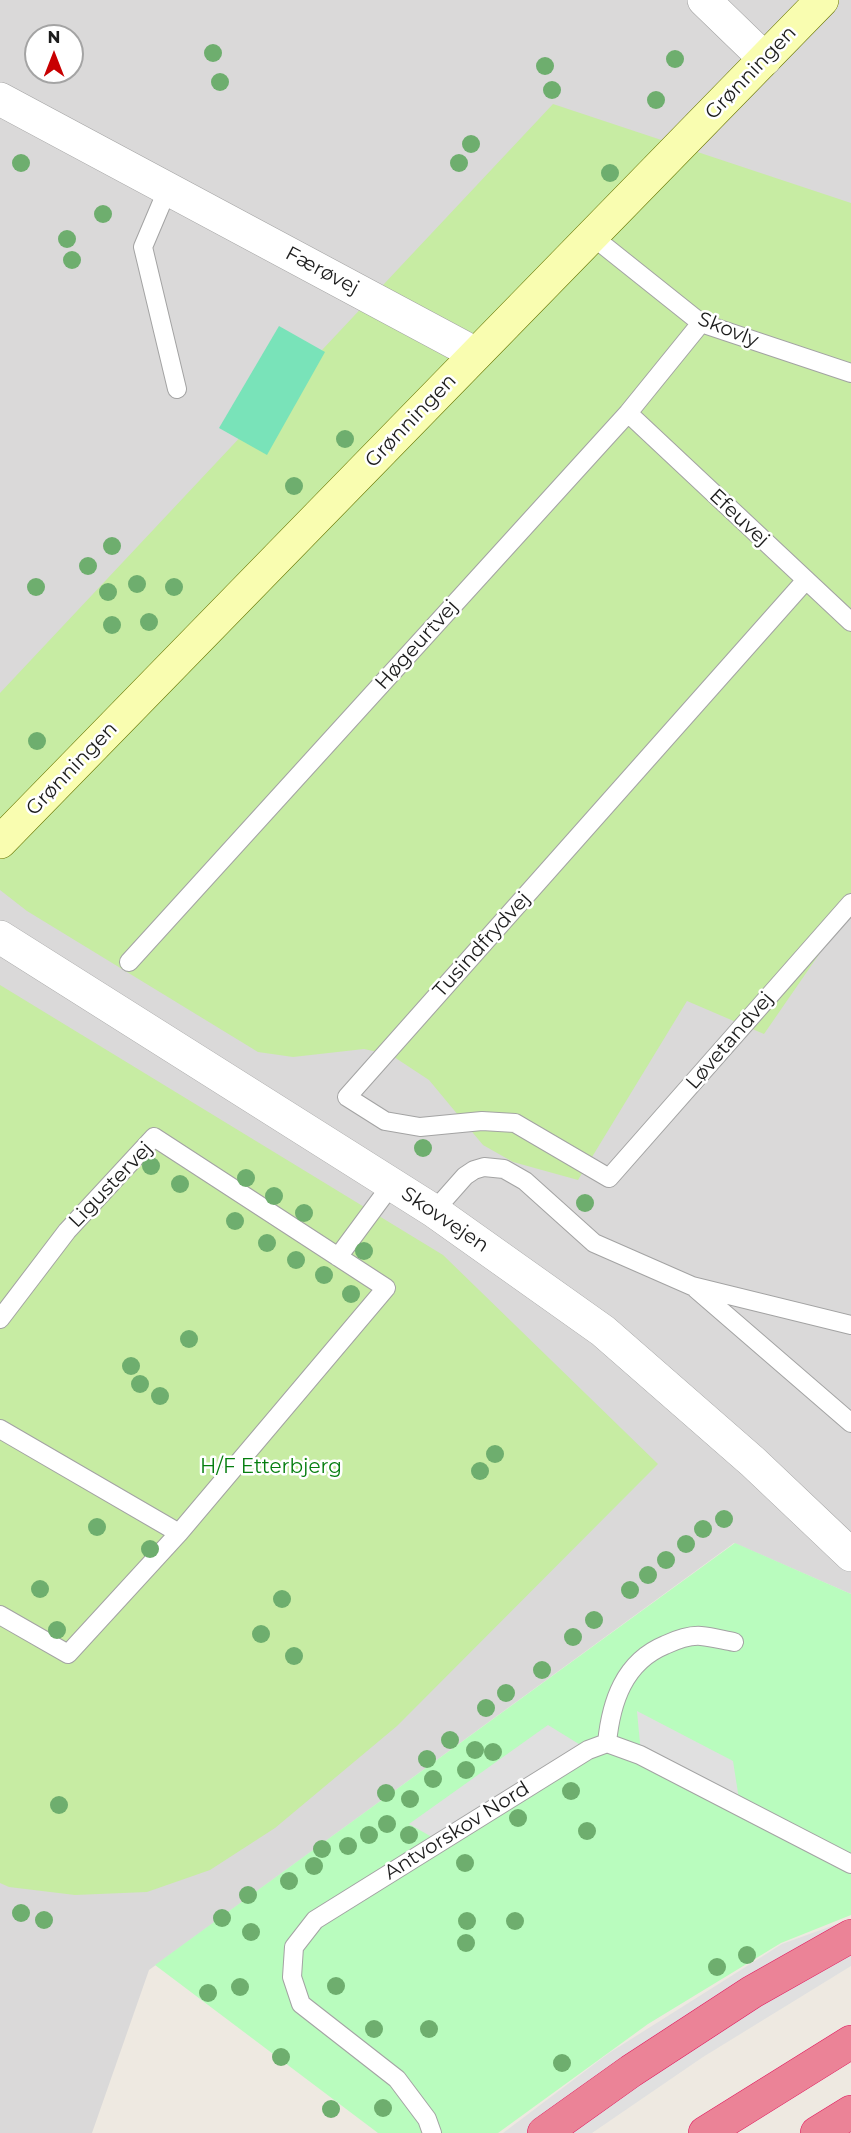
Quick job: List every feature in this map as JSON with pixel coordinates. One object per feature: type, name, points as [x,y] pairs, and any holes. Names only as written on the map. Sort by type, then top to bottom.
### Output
[{"type":"highway","points":[[544,2133],[631,2071],[752,1992],[851,1936]]},
{"type":"highway","points":[[705,2133],[851,2042]]},
{"type":"highway","points":[[817,2133],[851,2112]]},
{"type":"main road","name":"Grønningen","points":[[0,842],[822,0]]},
{"type":"street","points":[[704,0],[765,59]]},
{"type":"street","name":"Færøvej","points":[[0,99],[476,354]]},
{"type":"street","name":"Skovvejen","points":[[0,937],[434,1211],[603,1331],[753,1462],[851,1556]]},
{"type":"lane","points":[[168,188],[143,247],[177,389]]},
{"type":"lane","name":"Skovly","points":[[592,236],[701,323],[851,373]]},
{"type":"lane","name":"Høgeurtvej","points":[[129,962],[628,413],[701,323]]},
{"type":"lane","name":"Efeuvej","points":[[628,413],[851,622]]},
{"type":"lane","name":"Tusindfrydvej","points":[[609,1178],[515,1123],[482,1121],[420,1126],[385,1121],[347,1097],[806,580]]},
{"type":"lane","name":"Løvetandvej","points":[[609,1178],[851,903]]},
{"type":"lane","name":"Ligustervej","points":[[0,1319],[67,1231],[154,1137],[386,1288],[179,1533],[68,1654],[0,1615]]},
{"type":"lane","points":[[434,1211],[465,1176],[474,1170],[484,1167],[504,1169],[525,1181],[594,1243],[692,1286],[851,1325]]},
{"type":"lane","points":[[338,1257],[392,1184]]},
{"type":"lane","points":[[692,1286],[851,1423]]},
{"type":"lane","points":[[0,1429],[179,1533]]},
{"type":"lane","points":[[734,1642],[699,1636],[677,1640],[651,1651],[633,1668],[618,1689],[607,1743],[640,1755],[851,1864]]},
{"type":"lane","name":"Antvorskov Nord","points":[[432,2133],[427,2119],[397,2079],[301,2004],[292,1977],[294,1947],[315,1920],[578,1756],[607,1743]]},
{"type":"shaded area","points":[[0,0],[851,0],[851,1594],[734,1543],[149,1970],[92,2133],[0,2133]]},
{"type":"shaded area","points":[[637,1711],[733,1761],[740,1806],[641,1754]]},
{"type":"shaded area","points":[[548,1725],[587,1749],[439,1841],[409,1824]]},
{"type":"shaded area","points":[[851,1919],[851,1927],[531,2133],[503,2133],[609,2053],[782,1944]]},
{"type":"shaded area","points":[[851,1946],[851,1966],[703,2057],[592,2133],[559,2133]]},
{"type":"green space","points":[[553,104],[851,203],[851,908],[764,1034],[687,1001],[578,1180],[513,1162],[483,1145],[429,1080],[391,1055],[364,1049],[293,1057],[258,1052],[27,911],[0,890],[0,693]]},
{"type":"green space","points":[[279,326],[325,352],[267,455],[219,428]]},
{"type":"green space","name":"H/F Etterbjerg","points":[[0,985],[443,1255],[658,1464],[397,1726],[275,1828],[210,1870],[147,1892],[75,1895],[9,1887],[0,1883]]},
{"type":"green space","points":[[735,1543],[851,1594],[851,1915],[781,1943],[648,2024],[498,2133],[378,2133],[155,1965]]}]
